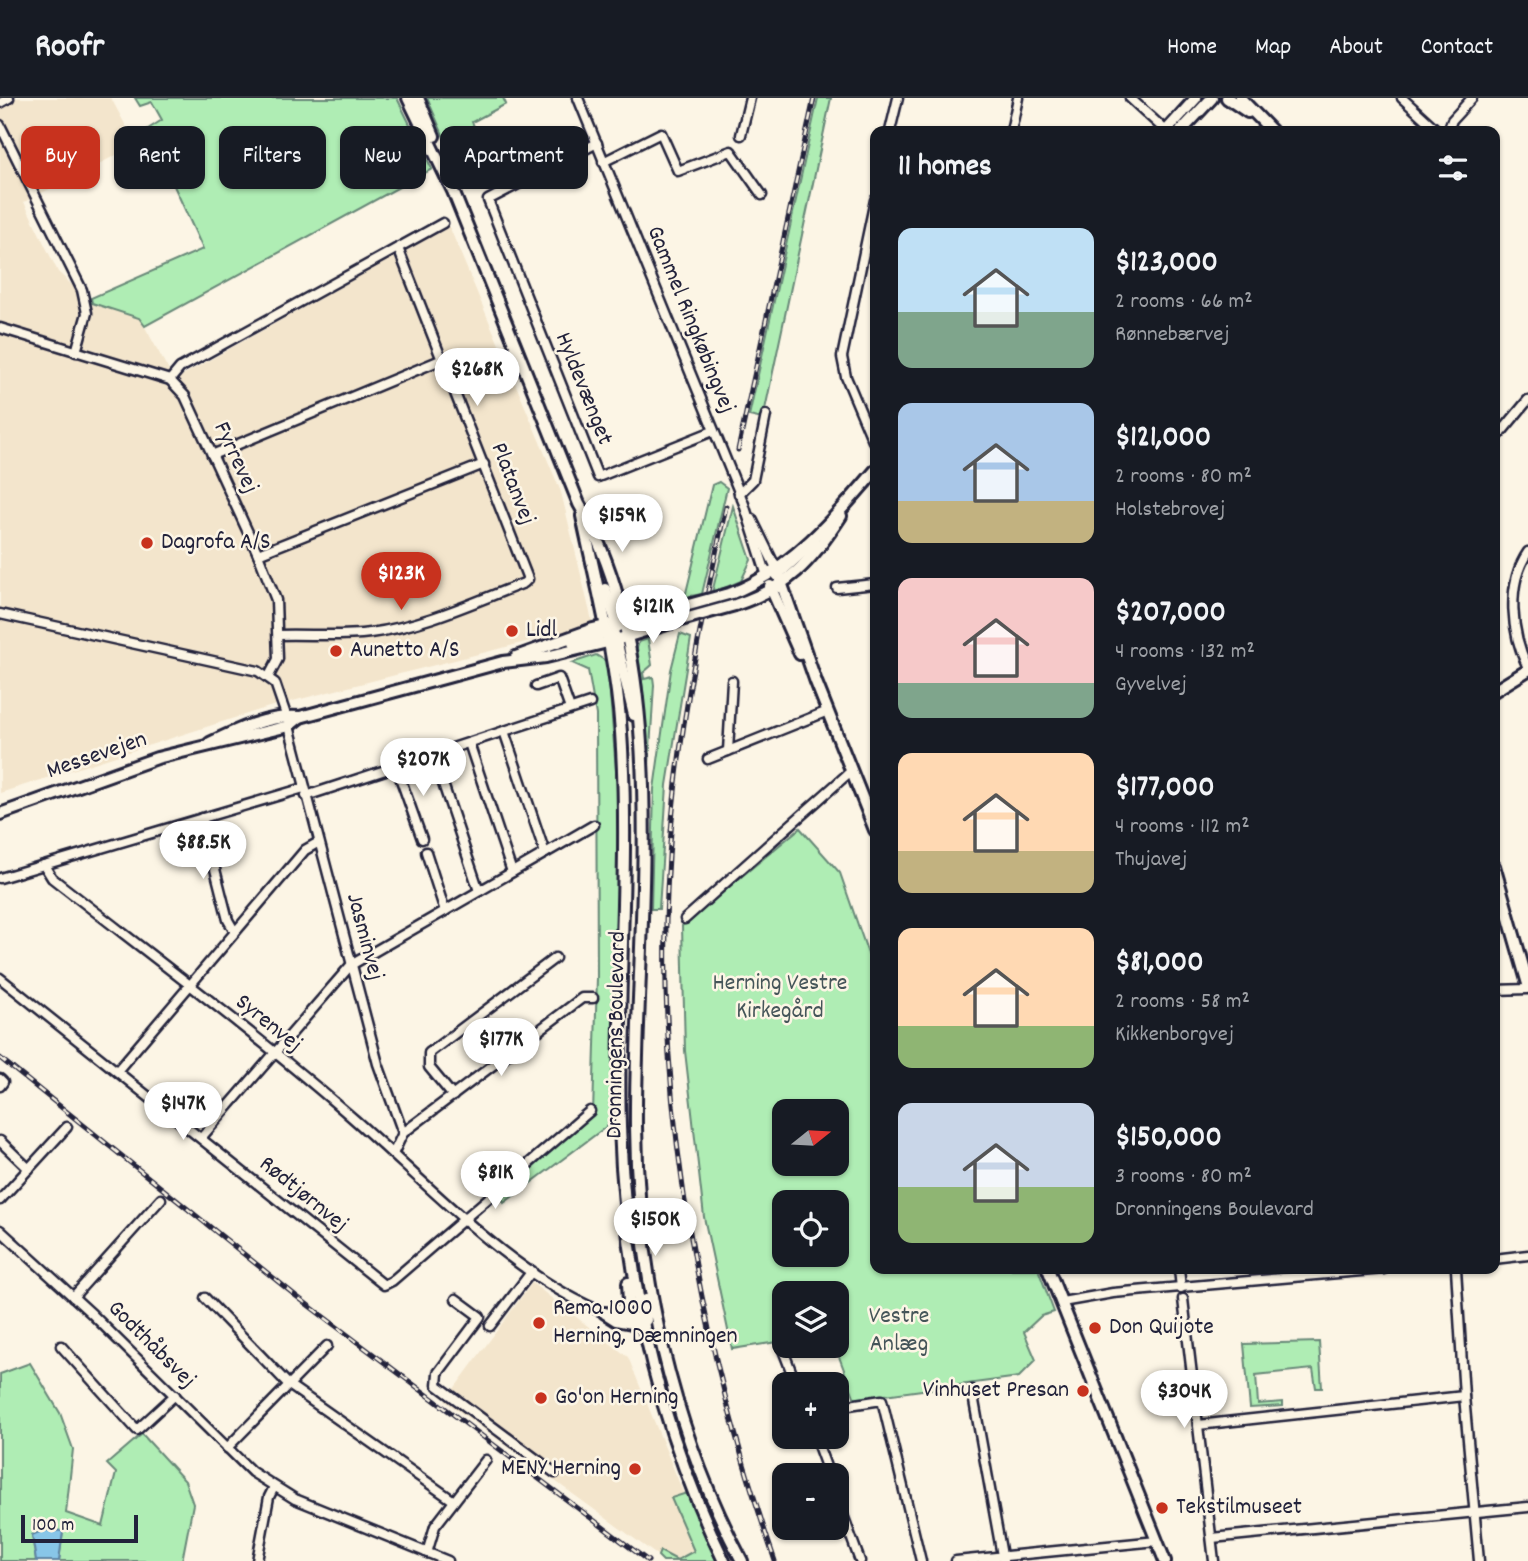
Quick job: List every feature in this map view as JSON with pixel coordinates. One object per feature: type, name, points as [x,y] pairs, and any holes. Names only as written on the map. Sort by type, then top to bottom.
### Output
[{"type":"main road","name":"Dronningens Boulevard","points":[[408,98],[453,191]]},
{"type":"main road","name":"Dronningens Boulevard","points":[[418,98],[579,504],[598,537],[640,731],[638,1176],[646,1257],[657,1321],[674,1386],[704,1475],[742,1561]]},
{"type":"main road","points":[[1171,126],[1196,98]]},
{"type":"main road","points":[[1186,126],[1212,98]]},
{"type":"main road","points":[[1227,98],[1256,116]]},
{"type":"main road","points":[[1240,98],[1267,126]]},
{"type":"main road","points":[[617,631],[667,611],[775,579],[870,477]]},
{"type":"main road","points":[[617,631],[670,623],[735,605],[775,579],[808,563],[854,496]]},
{"type":"main road","name":"Dronningens Boulevard","points":[[579,504],[587,541],[599,565],[617,631],[626,865],[620,1116],[631,1256],[643,1321],[671,1432],[724,1561]]},
{"type":"main road","points":[[775,579],[803,662],[816,682],[870,818]]},
{"type":"main road","name":"Messevejen","points":[[503,662],[529,659],[617,631]]},
{"type":"main road","name":"Messevejen","points":[[0,814],[86,781],[210,743],[233,732],[287,721],[503,662],[543,645],[617,631]]},
{"type":"main road","points":[[1500,687],[1528,669]]},
{"type":"main road","points":[[1500,888],[1528,986]]},
{"type":"main road","points":[[638,1176],[634,1208],[648,1312],[643,1321]]},
{"type":"main road","points":[[611,1313],[629,1302],[626,1268],[631,1256]]},
{"type":"main road","points":[[1050,1274],[1165,1561]]},
{"type":"main road","points":[[611,1313],[643,1321],[652,1330],[664,1372],[674,1386]]},
{"type":"street","points":[[0,103],[9,98]]},
{"type":"street","name":"Gammel Ringkøbingvej","points":[[579,98],[775,579]]},
{"type":"street","points":[[741,135],[750,98]]},
{"type":"street","points":[[891,126],[898,98]]},
{"type":"street","points":[[1012,126],[1017,98]]},
{"type":"street","points":[[1130,98],[1161,126]]},
{"type":"street","points":[[1402,98],[1433,126]]},
{"type":"street","points":[[1450,126],[1472,98]]},
{"type":"street","points":[[0,125],[82,290],[87,313],[76,352]]},
{"type":"street","points":[[603,162],[661,133],[678,171],[731,151],[762,195]]},
{"type":"street","name":"Hyldevænget","points":[[597,143],[488,200],[598,477],[713,431]]},
{"type":"street","points":[[0,328],[170,380],[180,368],[443,223]]},
{"type":"street","points":[[870,224],[842,358],[846,377],[870,434]]},
{"type":"street","name":"Platanvej","points":[[278,635],[367,634],[395,629],[440,615],[524,583],[528,579],[398,248]]},
{"type":"street","points":[[212,455],[443,359]]},
{"type":"street","name":"Fyrrevej","points":[[170,380],[185,396],[258,554],[276,600],[278,659],[269,676]]},
{"type":"street","points":[[1500,434],[1528,400]]},
{"type":"street","name":"Gammel Ringkøbingvej","points":[[739,494],[753,480],[766,415]]},
{"type":"street","points":[[258,554],[484,464]]},
{"type":"street","points":[[1528,552],[1518,567],[1512,589],[1514,611],[1528,669]]},
{"type":"street","points":[[837,588],[870,585]]},
{"type":"street","points":[[0,614],[258,671],[269,676]]},
{"type":"street","name":"Jasminvej","points":[[269,676],[280,694],[385,1088],[403,1133]]},
{"type":"street","points":[[536,686],[559,678],[570,709]]},
{"type":"street","points":[[728,751],[732,681]]},
{"type":"street","points":[[0,878],[202,818],[397,766],[590,703]]},
{"type":"street","points":[[708,759],[828,711]]},
{"type":"street","points":[[504,731],[545,853]]},
{"type":"street","points":[[468,743],[512,872]]},
{"type":"street","points":[[433,754],[479,891]]},
{"type":"street","points":[[397,766],[422,839]]},
{"type":"street","points":[[685,919],[851,771]]},
{"type":"street","points":[[202,818],[228,920],[235,932]]},
{"type":"street","points":[[201,1138],[351,965],[594,825]]},
{"type":"street","points":[[117,1071],[305,850],[319,842]]},
{"type":"street","points":[[426,852],[445,911]]},
{"type":"street","name":"Syrenvej","points":[[44,865],[52,878],[273,1053],[464,1218],[573,1299],[611,1313]]},
{"type":"street","points":[[453,1096],[429,1067],[429,1054],[555,958]]},
{"type":"street","name":"Rødtjørnvej","points":[[0,978],[384,1284],[392,1281],[464,1218]]},
{"type":"street","points":[[1500,989],[1528,986]]},
{"type":"street","points":[[393,1154],[403,1133],[582,998],[593,998]]},
{"type":"street","points":[[0,1079],[3,1082],[0,1086]]},
{"type":"street","points":[[464,1218],[590,1111]]},
{"type":"street","points":[[0,1200],[67,1127]]},
{"type":"street","points":[[0,1141],[29,1168]]},
{"type":"street","points":[[73,1297],[161,1199]]},
{"type":"street","name":"Godthåbsvej","points":[[0,1230],[73,1297],[252,1472],[295,1499],[430,1556],[448,1561]]},
{"type":"street","points":[[1500,1258],[1528,1255]]},
{"type":"street","points":[[491,1326],[532,1271]]},
{"type":"street","points":[[1180,1274],[1181,1288]]},
{"type":"street","points":[[1062,1303],[1101,1295],[1331,1274]]},
{"type":"street","points":[[1456,1274],[1473,1513],[1479,1561]]},
{"type":"street","points":[[205,1298],[289,1385],[454,1501]]},
{"type":"street","points":[[456,1299],[479,1317],[438,1373],[437,1385],[555,1473]]},
{"type":"street","points":[[1183,1299],[1214,1561]]},
{"type":"street","points":[[61,1346],[137,1430],[174,1395]]},
{"type":"street","points":[[227,1448],[327,1346]]},
{"type":"street","points":[[972,1390],[1002,1559]]},
{"type":"street","points":[[1198,1425],[1464,1396]]},
{"type":"street","points":[[849,1405],[882,1400],[921,1561]]},
{"type":"street","points":[[430,1556],[435,1526],[486,1460]]},
{"type":"street","points":[[257,1561],[274,1487]]},
{"type":"street","points":[[1212,1538],[1528,1507]]},
{"type":"street","points":[[849,1531],[860,1561]]},
{"type":"street","points":[[956,1561],[1002,1559],[1157,1541]]},
{"type":"shaded area","points":[[0,98],[111,98],[126,126],[114,126],[114,156],[100,163],[100,126],[21,126],[21,189],[50,189],[24,202],[58,272],[92,303],[140,318],[174,380],[449,226],[561,492],[593,625],[269,707],[0,793]]},
{"type":"shaded area","points":[[532,1283],[628,1357],[707,1551],[687,1561],[665,1561],[445,1401]]},
{"type":"green space","points":[[135,98],[397,98],[411,126],[340,126],[340,189],[395,189],[145,326],[139,318],[92,303],[91,298],[203,249],[176,189],[205,189],[205,126],[153,126],[162,120],[152,102],[140,106]]},
{"type":"green space","points":[[427,98],[503,98],[506,104],[472,122],[474,126],[440,128]]},
{"type":"green space","points":[[818,98],[831,98],[763,419],[749,416]]},
{"type":"green space","points":[[426,157],[432,169],[426,172]]},
{"type":"green space","points":[[719,482],[727,488],[702,594],[685,597],[712,485]]},
{"type":"green space","points":[[733,506],[751,560],[741,581],[712,593]]},
{"type":"green space","points":[[680,634],[691,638],[667,785],[659,909],[651,909],[654,789],[671,670]]},
{"type":"green space","points":[[648,639],[652,665],[643,673],[644,679],[653,677],[654,685],[648,781],[643,689],[637,648],[639,642]]},
{"type":"green space","points":[[596,655],[606,661],[609,680],[620,822],[614,1117],[611,1123],[504,1203],[501,1196],[593,1114],[597,977],[596,715],[588,670],[572,663]]},
{"type":"green space","name":"Herning Vestre Kirkegård","points":[[800,828],[840,873],[870,960],[870,1274],[1040,1274],[1054,1312],[1041,1316],[1024,1332],[1036,1360],[1019,1377],[855,1399],[849,1383],[849,1372],[845,1372],[840,1358],[849,1358],[849,1281],[772,1281],[772,1343],[732,1349],[704,1217],[685,1051],[682,926]]},
{"type":"green space","points":[[1319,1342],[1322,1388],[1316,1388],[1313,1369],[1256,1375],[1258,1404],[1283,1402],[1283,1406],[1250,1408],[1244,1344]]},
{"type":"green space","points":[[30,1363],[60,1413],[73,1449],[66,1513],[103,1526],[116,1473],[107,1464],[142,1434],[185,1481],[193,1504],[182,1561],[59,1561],[63,1531],[44,1530],[32,1535],[36,1561],[0,1561],[0,1374]]},
{"type":"green space","points":[[687,1493],[719,1561],[663,1561],[658,1556],[660,1551],[677,1560],[694,1551],[671,1498]]},
{"type":"water","points":[[44,1530],[63,1531],[59,1561],[36,1561],[32,1535]]},
{"type":"railway","points":[[738,450],[814,98]]},
{"type":"railway","points":[[726,507],[694,663],[676,780],[666,914],[667,1008],[673,1102],[684,1196],[700,1289],[746,1472],[775,1561]]},
{"type":"railway","points":[[0,1058],[296,1296],[648,1561]]},
{"type":"place","name":"Dagrofa A/S","points":[[147,543]]},
{"type":"place","name":"Lidl","points":[[512,631]]},
{"type":"place","name":"Aunetto A/S","points":[[336,651]]},
{"type":"place","name":"Rema 1000 Herning, Dæmningen","points":[[539,1323]]},
{"type":"place","name":"Don Quijote","points":[[1095,1328]]},
{"type":"place","name":"Vinhuset Presan","points":[[1083,1391]]},
{"type":"place","name":"Go'on Herning","points":[[541,1398]]},
{"type":"place","name":"MENY Herning","points":[[635,1469]]},
{"type":"place","name":"Tekstilmuseet","points":[[1162,1508]]},
{"type":"park label","name":"Vestre Anlæg","points":[[899,1331]]}]
